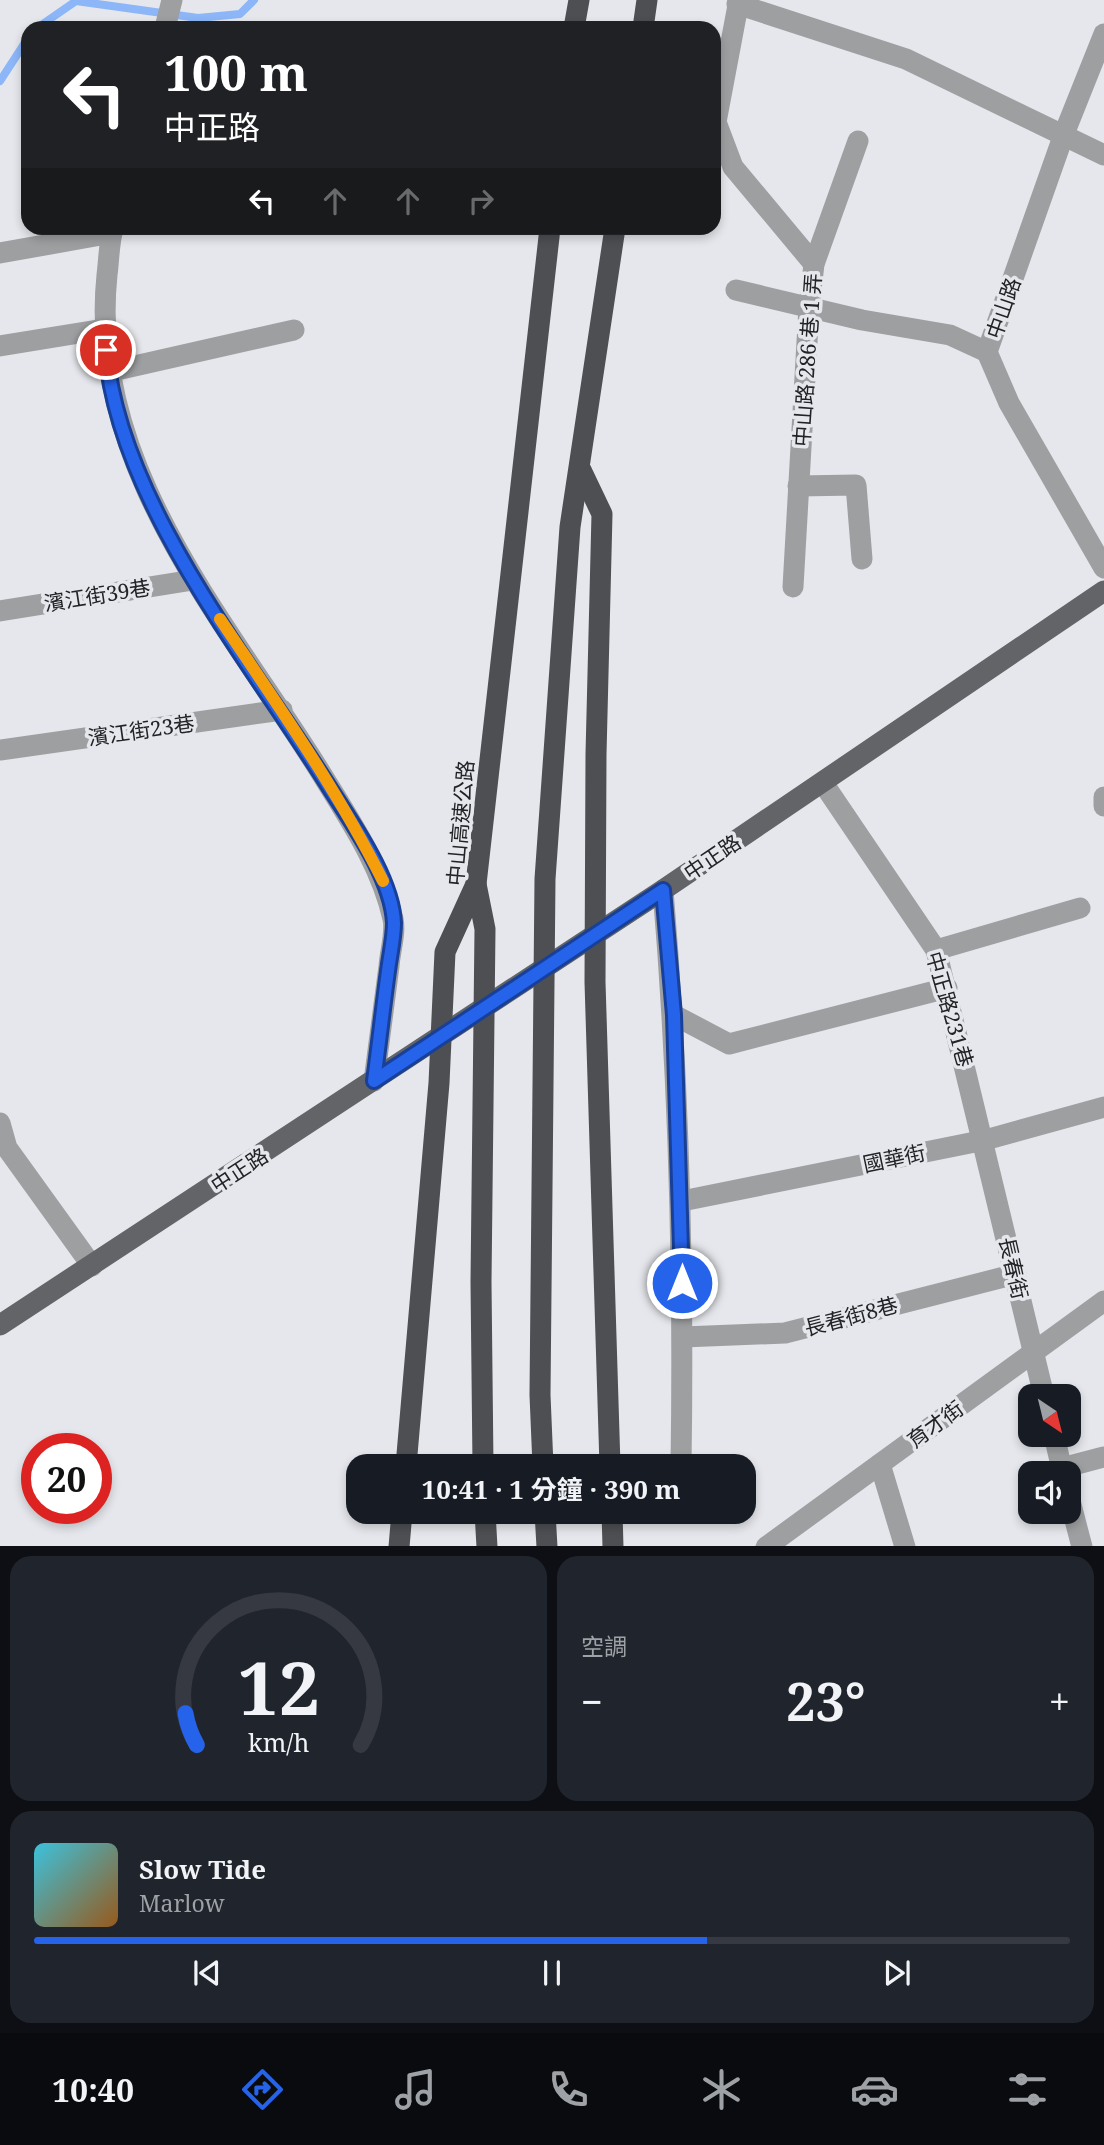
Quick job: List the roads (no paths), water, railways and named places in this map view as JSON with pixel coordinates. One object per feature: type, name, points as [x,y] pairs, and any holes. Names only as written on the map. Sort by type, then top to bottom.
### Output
[{"type":"highway","points":[[575,21],[579,0]]},
{"type":"highway","points":[[644,21],[648,0]]},
{"type":"highway","name":"中山高速公路","points":[[484,1454],[481,1049],[485,929],[476,884],[549,235]]},
{"type":"highway","points":[[542,1454],[540,1395],[545,879],[570,527],[614,235]]},
{"type":"highway","points":[[580,470],[602,514],[595,856],[596,982],[610,1454]]},
{"type":"highway","points":[[407,1454],[439,1083],[445,952],[476,884]]},
{"type":"highway","points":[[399,1546],[401,1524]]},
{"type":"highway","points":[[486,1524],[487,1546]]},
{"type":"highway","points":[[546,1524],[547,1546]]},
{"type":"highway","points":[[612,1524],[613,1546]]},
{"type":"main road","name":"中正路","points":[[0,1325],[663,890],[1104,590]]},
{"type":"street","points":[[167,21],[172,0]]},
{"type":"street","points":[[721,95],[738,2],[906,58],[1104,155]]},
{"type":"street","name":"中山路","points":[[1104,34],[1063,134],[988,352],[1009,402],[1104,568]]},
{"type":"street","points":[[721,135],[733,167],[814,264]]},
{"type":"street","name":"中山路 286 巷 1 弄","points":[[793,587],[809,307],[814,264],[858,141]]},
{"type":"street","points":[[0,253],[88,235]]},
{"type":"street","points":[[113,235],[104,328],[108,372],[123,434],[193,580],[282,710],[362,839],[383,881],[394,922],[374,1081]]},
{"type":"street","points":[[736,290],[950,335],[988,352]]},
{"type":"street","points":[[0,346],[104,328]]},
{"type":"street","points":[[108,372],[294,330]]},
{"type":"street","points":[[798,486],[856,485],[862,559]]},
{"type":"street","name":"濱江街39巷","points":[[0,611],[193,580]]},
{"type":"street","name":"濱江街23巷","points":[[0,750],[282,710]]},
{"type":"street","name":"中正路231巷","points":[[823,783],[936,950],[985,1140]]},
{"type":"street","points":[[1104,797],[1104,806]]},
{"type":"street","points":[[663,890],[674,1015],[682,1201],[681,1454]]},
{"type":"street","points":[[936,950],[1080,908]]},
{"type":"street","points":[[674,1015],[729,1044],[947,988]]},
{"type":"street","name":"國華街","points":[[682,1201],[985,1140],[1104,1107]]},
{"type":"street","points":[[0,1123],[7,1148],[92,1266]]},
{"type":"street","name":"長春街","points":[[985,1140],[1041,1384]]},
{"type":"street","name":"長春街8巷","points":[[683,1337],[785,1333],[1016,1274]]},
{"type":"street","name":"育才街","points":[[766,1546],[1104,1301]]},
{"type":"street","points":[[1081,1465],[1104,1457]]},
{"type":"street","points":[[880,1464],[905,1546]]},
{"type":"street","points":[[1076,1524],[1082,1546]]},
{"type":"waterway","points":[[47,21],[76,1],[198,18],[240,14],[254,0]]},
{"type":"waterway","points":[[0,81],[21,49]]}]
